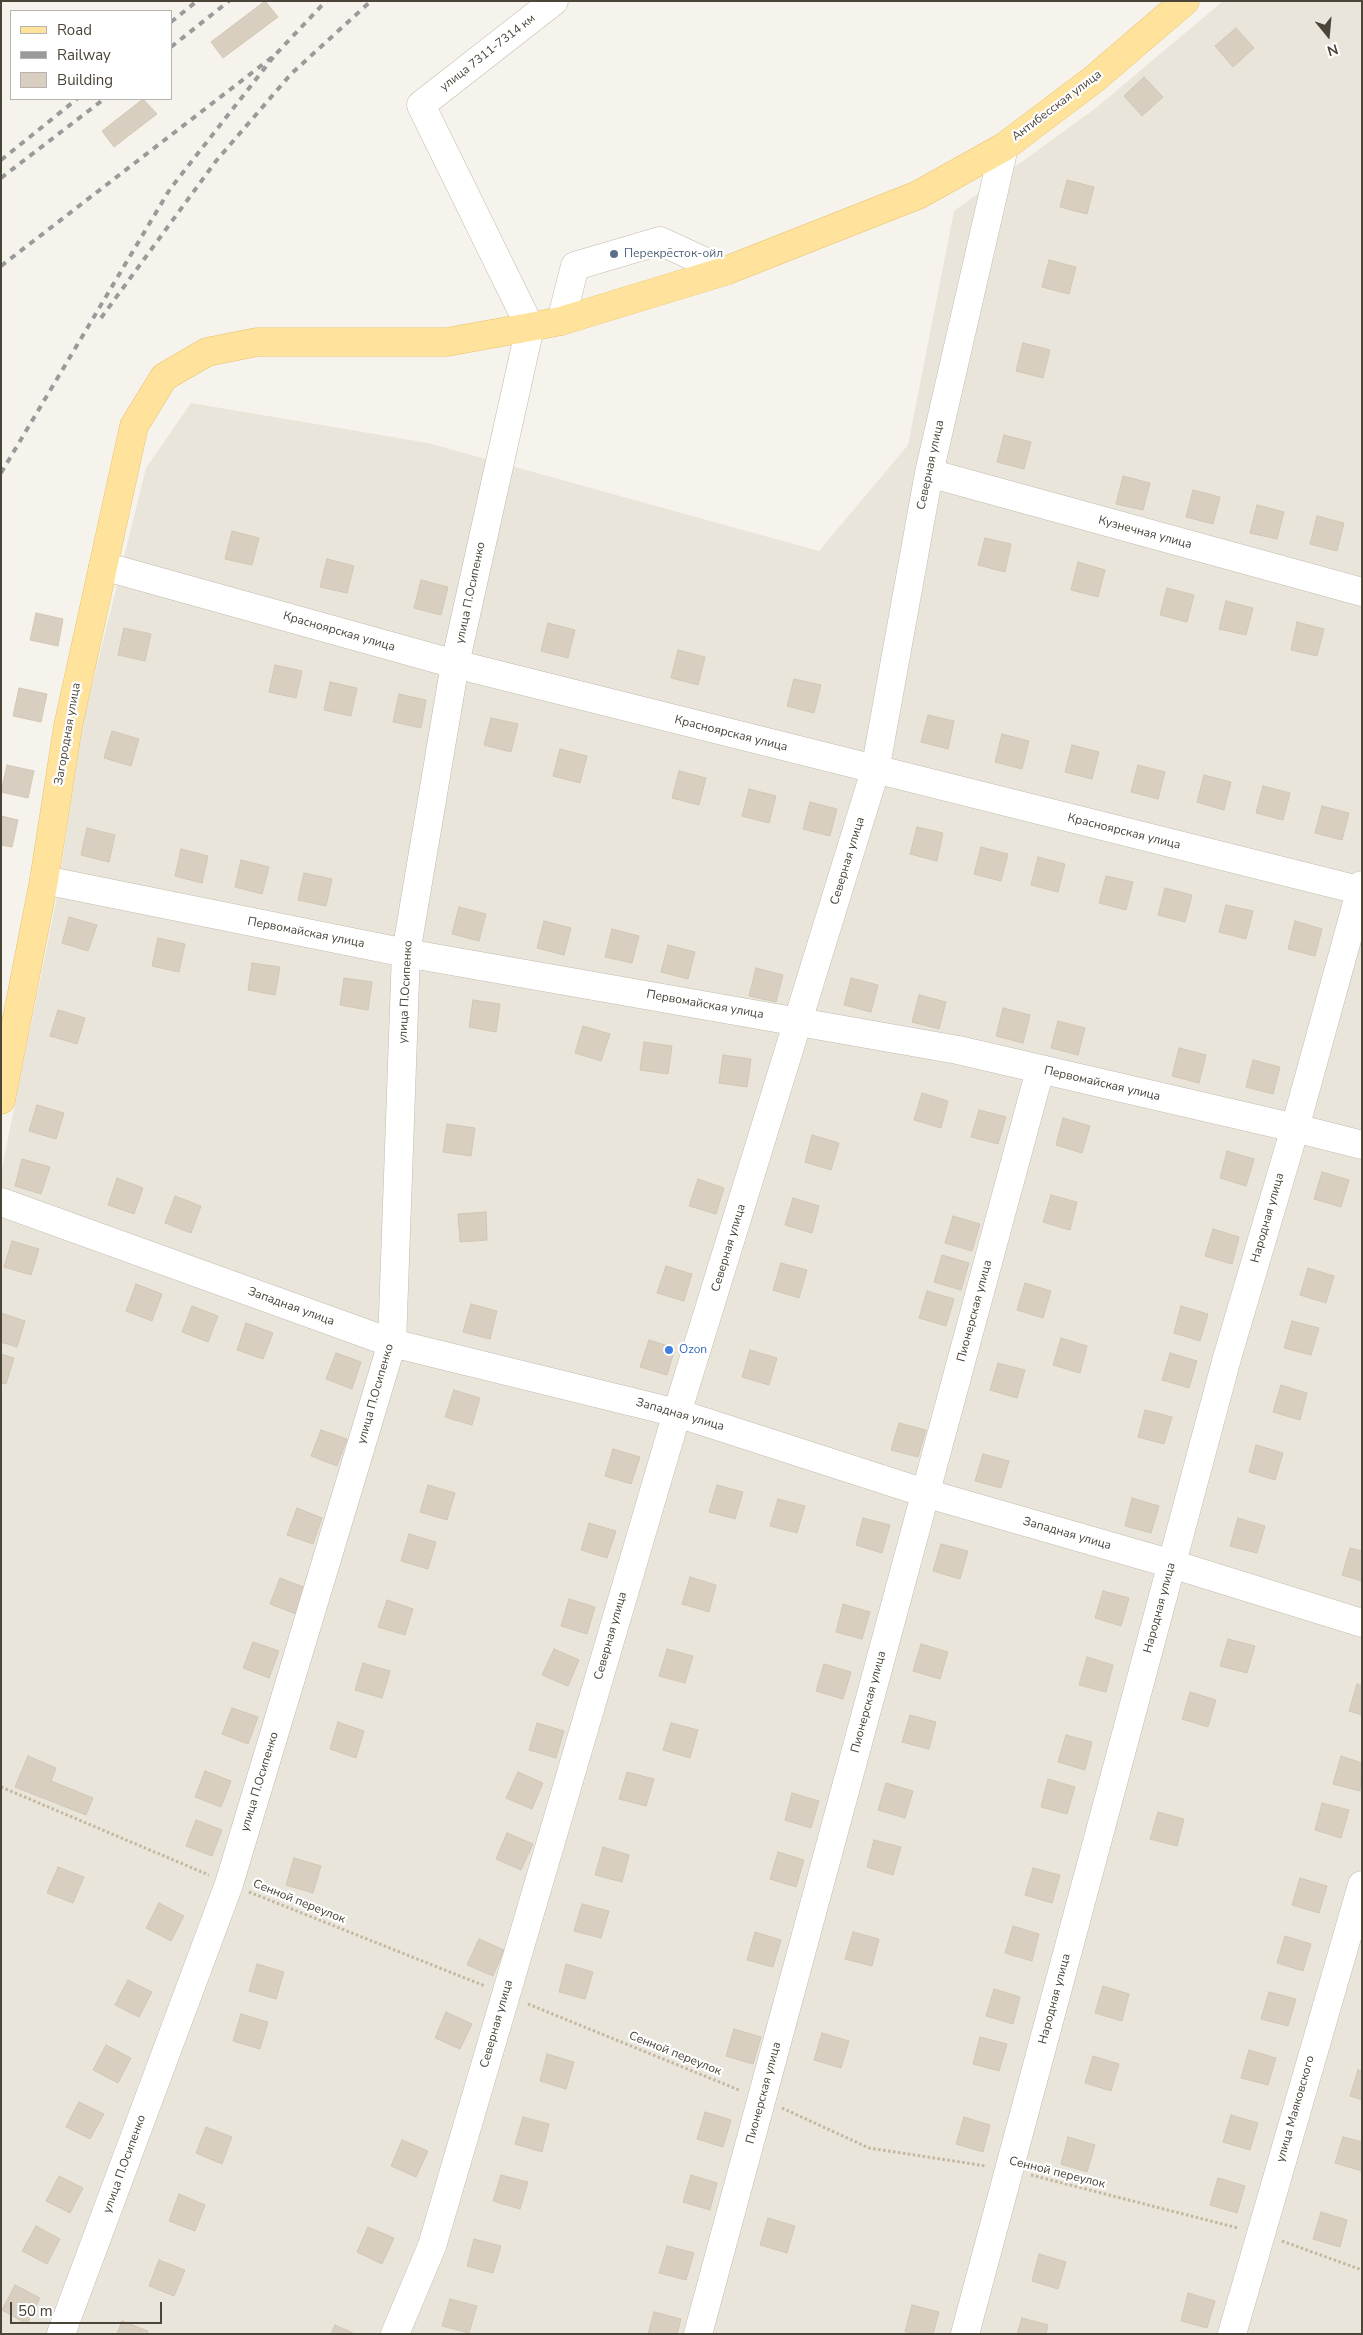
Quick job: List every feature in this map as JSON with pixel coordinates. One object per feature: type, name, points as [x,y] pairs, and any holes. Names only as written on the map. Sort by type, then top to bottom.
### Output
[{"type":"main road","name":"Антибесская улица","points":[[164,377],[207,352],[257,342],[447,342],[530,328],[560,321],[725,270],[918,195],[1004,147],[1094,80],[1185,1]]},
{"type":"main road","name":"Загородная улица","points":[[1,1100],[44,880],[68,726],[134,426],[164,377]]},
{"type":"street","name":"улица 7311-7314 км","points":[[530,328],[421,105],[554,1]]},
{"type":"street","name":"Северная улица","points":[[395,2334],[432,2246],[677,1413],[799,1022],[875,770],[928,473],[1004,147]]},
{"type":"street","points":[[560,321],[575,266],[660,241],[725,270]]},
{"type":"street","name":"улица П.Осипенко","points":[[61,2334],[229,1884],[392,1343],[406,953],[455,664],[530,328]]},
{"type":"street","name":"Кузнечная улица","points":[[928,473],[1362,592]]},
{"type":"street","name":"Красноярская улица","points":[[103,566],[455,664],[875,770],[1361,889]]},
{"type":"street","name":"Первомайская улица","points":[[44,880],[406,953],[958,1050],[1362,1145]]},
{"type":"street","name":"Народная улица","points":[[965,2334],[1227,1358],[1295,1128],[1361,889]]},
{"type":"street","name":"Пионерская улица","points":[[698,2334],[763,2100],[1040,1070]]},
{"type":"street","name":"Западная улица","points":[[1,1202],[392,1343],[677,1413],[925,1493],[1172,1564],[1362,1623]]},
{"type":"street","name":"улица Маяковского","points":[[1232,2334],[1362,1885]]},
{"type":"path","name":"Сенной переулок","points":[[1,1787],[229,1884],[763,2100],[870,2148],[1010,2170],[1260,2233],[1362,2270]]},
{"type":"shaded area","points":[[1223,1],[1362,1],[1362,2334],[1,2334],[1,1173],[57,897],[83,722],[146,468],[191,403],[428,443],[819,551],[908,445],[954,211],[1096,108]]},
{"type":"building","points":[[265,1],[278,17],[223,58],[211,42]]},
{"type":"building","points":[[1236,28],[1254,48],[1233,67],[1215,46]]},
{"type":"building","points":[[1144,77],[1163,97],[1142,116],[1124,96]]},
{"type":"building","points":[[142,100],[157,114],[114,147],[102,131]]},
{"type":"building","points":[[1067,180],[1094,187],[1087,214],[1060,207]]},
{"type":"building","points":[[1049,260],[1076,267],[1069,294],[1042,287]]},
{"type":"building","points":[[1023,343],[1050,350],[1043,378],[1016,371]]},
{"type":"building","points":[[1004,435],[1031,442],[1024,469],[997,462]]},
{"type":"building","points":[[1123,476],[1150,483],[1143,510],[1116,504]]},
{"type":"building","points":[[1193,490],[1220,497],[1213,524],[1186,517]]},
{"type":"building","points":[[1257,505],[1284,512],[1277,539],[1250,533]]},
{"type":"building","points":[[1317,516],[1344,523],[1337,551],[1310,544]]},
{"type":"building","points":[[232,531],[259,538],[252,565],[225,559]]},
{"type":"building","points":[[985,538],[1011,544],[1005,572],[978,565]]},
{"type":"building","points":[[327,559],[354,566],[347,593],[320,587]]},
{"type":"building","points":[[1078,562],[1105,570],[1098,597],[1071,590]]},
{"type":"building","points":[[421,580],[448,587],[441,615],[414,608]]},
{"type":"building","points":[[1167,588],[1194,595],[1187,622],[1160,615]]},
{"type":"building","points":[[1226,601],[1253,608],[1246,635],[1219,629]]},
{"type":"building","points":[[36,613],[63,619],[58,646],[30,640]]},
{"type":"building","points":[[1297,622],[1324,629],[1317,656],[1291,650]]},
{"type":"building","points":[[548,623],[575,630],[568,658],[541,651]]},
{"type":"building","points":[[124,628],[151,634],[145,661],[118,655]]},
{"type":"building","points":[[678,650],[705,657],[698,685],[671,678]]},
{"type":"building","points":[[275,665],[302,671],[296,698],[269,692]]},
{"type":"building","points":[[794,679],[821,685],[814,713],[787,706]]},
{"type":"building","points":[[330,682],[357,688],[351,716],[324,710]]},
{"type":"building","points":[[19,688],[47,694],[41,722],[13,716]]},
{"type":"building","points":[[399,694],[426,700],[421,728],[393,722]]},
{"type":"building","points":[[928,715],[954,721],[948,749],[921,742]]},
{"type":"building","points":[[491,718],[518,724],[511,752],[484,745]]},
{"type":"building","points":[[112,731],[139,739],[131,766],[104,758]]},
{"type":"building","points":[[1002,734],[1029,741],[1022,769],[995,762]]},
{"type":"building","points":[[1072,745],[1099,752],[1092,779],[1065,772]]},
{"type":"building","points":[[560,749],[587,756],[580,783],[553,776]]},
{"type":"building","points":[[7,765],[34,771],[28,798],[1,792]]},
{"type":"building","points":[[1138,765],[1165,772],[1158,799],[1131,792]]},
{"type":"building","points":[[679,771],[706,778],[699,805],[672,798]]},
{"type":"building","points":[[1204,775],[1231,782],[1224,810],[1197,802]]},
{"type":"building","points":[[1263,786],[1290,793],[1283,820],[1256,813]]},
{"type":"building","points":[[749,789],[776,796],[769,823],[742,816]]},
{"type":"building","points":[[810,802],[837,809],[830,836],[803,829]]},
{"type":"building","points":[[1322,806],[1349,813],[1342,840],[1315,833]]},
{"type":"building","points":[[1,816],[18,820],[12,847],[1,845]]},
{"type":"building","points":[[917,827],[943,833],[937,861],[910,854]]},
{"type":"building","points":[[87,828],[115,835],[109,862],[81,855]]},
{"type":"building","points":[[981,847],[1008,854],[1001,881],[974,874]]},
{"type":"building","points":[[181,849],[208,856],[202,883],[175,876]]},
{"type":"building","points":[[1038,857],[1065,864],[1058,892],[1031,885]]},
{"type":"building","points":[[241,860],[269,867],[262,894],[235,887]]},
{"type":"building","points":[[304,873],[332,879],[326,906],[298,900]]},
{"type":"building","points":[[1106,876],[1133,882],[1126,910],[1099,903]]},
{"type":"building","points":[[1165,888],[1192,895],[1185,922],[1158,915]]},
{"type":"building","points":[[1226,905],[1253,911],[1246,939],[1219,932]]},
{"type":"building","points":[[459,907],[486,914],[479,941],[452,934]]},
{"type":"building","points":[[69,917],[97,925],[88,951],[62,943]]},
{"type":"building","points":[[544,921],[571,928],[564,955],[537,948]]},
{"type":"building","points":[[1295,921],[1322,929],[1315,956],[1288,949]]},
{"type":"building","points":[[612,929],[639,936],[632,963],[605,957]]},
{"type":"building","points":[[158,938],[185,944],[179,972],[152,966]]},
{"type":"building","points":[[668,945],[695,952],[688,979],[661,972]]},
{"type":"building","points":[[252,963],[280,967],[275,995],[248,990]]},
{"type":"building","points":[[756,968],[783,975],[776,1002],[749,996]]},
{"type":"building","points":[[344,978],[372,982],[368,1010],[340,1005]]},
{"type":"building","points":[[851,978],[878,985],[871,1012],[844,1005]]},
{"type":"building","points":[[919,995],[946,1002],[939,1029],[912,1022]]},
{"type":"building","points":[[473,1000],[500,1004],[496,1032],[469,1027]]},
{"type":"building","points":[[1003,1008],[1030,1015],[1023,1043],[996,1036]]},
{"type":"building","points":[[58,1010],[85,1018],[77,1044],[50,1036]]},
{"type":"building","points":[[1058,1021],[1085,1028],[1078,1055],[1051,1048]]},
{"type":"building","points":[[583,1026],[610,1034],[601,1061],[575,1053]]},
{"type":"building","points":[[644,1042],[672,1046],[668,1074],[640,1070]]},
{"type":"building","points":[[1179,1048],[1206,1055],[1199,1083],[1172,1076]]},
{"type":"building","points":[[723,1055],[751,1059],[747,1087],[719,1083]]},
{"type":"building","points":[[1253,1060],[1280,1067],[1273,1094],[1246,1087]]},
{"type":"building","points":[[922,1093],[948,1101],[941,1128],[914,1120]]},
{"type":"building","points":[[37,1105],[64,1113],[56,1139],[29,1131]]},
{"type":"building","points":[[979,1110],[1006,1117],[998,1144],[971,1137]]},
{"type":"building","points":[[1063,1118],[1090,1126],[1082,1153],[1056,1145]]},
{"type":"building","points":[[447,1124],[475,1128],[471,1156],[443,1152]]},
{"type":"building","points":[[812,1135],[839,1143],[831,1170],[805,1162]]},
{"type":"building","points":[[1227,1151],[1254,1159],[1246,1186],[1220,1178]]},
{"type":"building","points":[[22,1159],[50,1167],[41,1194],[15,1186]]},
{"type":"building","points":[[1322,1172],[1349,1180],[1341,1207],[1314,1199]]},
{"type":"building","points":[[117,1178],[143,1188],[134,1214],[108,1205]]},
{"type":"building","points":[[698,1179],[724,1188],[716,1214],[689,1206]]},
{"type":"building","points":[[1051,1195],[1077,1202],[1070,1230],[1043,1222]]},
{"type":"building","points":[[175,1196],[201,1206],[191,1233],[165,1223]]},
{"type":"building","points":[[793,1198],[819,1206],[812,1233],[785,1225]]},
{"type":"building","points":[[486,1212],[487,1240],[460,1242],[458,1214]]},
{"type":"building","points":[[953,1216],[980,1224],[972,1251],[945,1243]]},
{"type":"building","points":[[1213,1229],[1239,1237],[1232,1264],[1205,1256]]},
{"type":"building","points":[[12,1241],[39,1249],[31,1275],[4,1267]]},
{"type":"building","points":[[942,1255],[969,1263],[961,1290],[934,1282]]},
{"type":"building","points":[[781,1263],[807,1270],[799,1298],[773,1290]]},
{"type":"building","points":[[666,1266],[692,1274],[684,1301],[657,1293]]},
{"type":"building","points":[[1308,1268],[1334,1276],[1326,1303],[1300,1295]]},
{"type":"building","points":[[1025,1283],[1051,1291],[1043,1318],[1017,1310]]},
{"type":"building","points":[[136,1284],[162,1294],[152,1321],[126,1311]]},
{"type":"building","points":[[927,1291],[954,1299],[946,1326],[919,1318]]},
{"type":"building","points":[[471,1304],[497,1311],[490,1339],[463,1332]]},
{"type":"building","points":[[192,1306],[218,1316],[208,1342],[182,1332]]},
{"type":"building","points":[[1181,1306],[1208,1314],[1200,1341],[1174,1333]]},
{"type":"building","points":[[1,1313],[25,1321],[17,1347],[1,1342]]},
{"type":"building","points":[[1292,1321],[1319,1328],[1311,1355],[1284,1348]]},
{"type":"building","points":[[246,1323],[273,1333],[263,1359],[237,1350]]},
{"type":"building","points":[[1061,1338],[1087,1346],[1080,1373],[1053,1365]]},
{"type":"building","points":[[649,1340],[675,1348],[667,1375],[640,1367]]},
{"type":"building","points":[[750,1350],[777,1358],[769,1385],[742,1377]]},
{"type":"building","points":[[336,1353],[361,1362],[352,1389],[326,1379]]},
{"type":"building","points":[[1170,1353],[1197,1361],[1189,1388],[1162,1380]]},
{"type":"building","points":[[1,1354],[14,1358],[6,1384],[1,1383]]},
{"type":"building","points":[[998,1363],[1025,1370],[1017,1398],[990,1390]]},
{"type":"building","points":[[1281,1385],[1307,1393],[1300,1420],[1273,1412]]},
{"type":"building","points":[[454,1390],[480,1398],[472,1425],[445,1417]]},
{"type":"building","points":[[1145,1410],[1172,1417],[1164,1444],[1138,1437]]},
{"type":"building","points":[[899,1423],[926,1430],[918,1457],[891,1450]]},
{"type":"building","points":[[321,1430],[347,1439],[337,1466],[311,1456]]},
{"type":"building","points":[[1256,1445],[1283,1453],[1275,1480],[1249,1472]]},
{"type":"building","points":[[613,1449],[640,1457],[631,1484],[605,1476]]},
{"type":"building","points":[[983,1454],[1009,1461],[1001,1488],[975,1481]]},
{"type":"building","points":[[428,1485],[455,1493],[447,1520],[420,1512]]},
{"type":"building","points":[[717,1485],[743,1492],[735,1519],[709,1512]]},
{"type":"building","points":[[1132,1498],[1159,1506],[1151,1533],[1125,1526]]},
{"type":"building","points":[[778,1499],[805,1506],[797,1533],[770,1526]]},
{"type":"building","points":[[297,1508],[322,1518],[313,1544],[287,1535]]},
{"type":"building","points":[[863,1518],[890,1525],[882,1553],[856,1545]]},
{"type":"building","points":[[1238,1518],[1265,1526],[1257,1553],[1230,1546]]},
{"type":"building","points":[[589,1523],[616,1531],[607,1558],[581,1550]]},
{"type":"building","points":[[409,1534],[436,1542],[428,1569],[401,1561]]},
{"type":"building","points":[[941,1544],[968,1551],[960,1579],[933,1571]]},
{"type":"building","points":[[1350,1548],[1362,1551],[1362,1581],[1342,1575]]},
{"type":"building","points":[[690,1577],[716,1585],[709,1612],[682,1604]]},
{"type":"building","points":[[280,1578],[306,1588],[296,1614],[270,1604]]},
{"type":"building","points":[[1103,1591],[1129,1598],[1121,1626],[1095,1618]]},
{"type":"building","points":[[569,1599],[595,1607],[587,1634],[561,1626]]},
{"type":"building","points":[[387,1600],[413,1609],[405,1635],[378,1627]]},
{"type":"building","points":[[843,1604],[870,1612],[862,1639],[836,1632]]},
{"type":"building","points":[[1228,1639],[1255,1646],[1247,1673],[1220,1666]]},
{"type":"building","points":[[253,1642],[279,1651],[269,1678],[243,1668]]},
{"type":"building","points":[[921,1644],[948,1652],[940,1679],[913,1671]]},
{"type":"building","points":[[554,1649],[579,1660],[568,1686],[542,1675]]},
{"type":"building","points":[[667,1649],[693,1656],[685,1683],[659,1676]]},
{"type":"building","points":[[1087,1657],[1113,1665],[1106,1692],[1079,1685]]},
{"type":"building","points":[[363,1663],[390,1671],[382,1698],[355,1690]]},
{"type":"building","points":[[824,1664],[851,1672],[843,1699],[816,1691]]},
{"type":"building","points":[[1357,1684],[1362,1686],[1362,1715],[1349,1711]]},
{"type":"building","points":[[1190,1692],[1216,1700],[1208,1727],[1182,1719]]},
{"type":"building","points":[[232,1708],[258,1717],[248,1744],[222,1734]]},
{"type":"building","points":[[910,1715],[936,1722],[929,1749],[902,1742]]},
{"type":"building","points":[[338,1722],[364,1731],[356,1758],[330,1749]]},
{"type":"building","points":[[537,1723],[564,1731],[556,1758],[529,1750]]},
{"type":"building","points":[[671,1723],[698,1730],[690,1758],[663,1750]]},
{"type":"building","points":[[1066,1735],[1092,1742],[1085,1770],[1058,1762]]},
{"type":"building","points":[[28,1756],[56,1768],[51,1781],[93,1798],[86,1815],[15,1787]]},
{"type":"building","points":[[1341,1756],[1362,1763],[1360,1791],[1333,1784]]},
{"type":"building","points":[[205,1771],[231,1781],[221,1807],[195,1797]]},
{"type":"building","points":[[518,1772],[543,1783],[532,1809],[506,1798]]},
{"type":"building","points":[[627,1772],[654,1779],[646,1806],[619,1799]]},
{"type":"building","points":[[1048,1779],[1075,1787],[1067,1814],[1041,1807]]},
{"type":"building","points":[[886,1783],[913,1791],[905,1818],[878,1810]]},
{"type":"building","points":[[792,1793],[819,1801],[811,1828],[785,1820]]},
{"type":"building","points":[[1322,1803],[1349,1810],[1341,1838],[1315,1830]]},
{"type":"building","points":[[1158,1812],[1184,1819],[1177,1846],[1150,1839]]},
{"type":"building","points":[[196,1820],[222,1830],[212,1856],[186,1846]]},
{"type":"building","points":[[507,1833],[533,1844],[521,1870],[496,1859]]},
{"type":"building","points":[[874,1840],[901,1847],[893,1875],[867,1867]]},
{"type":"building","points":[[603,1847],[629,1855],[622,1882],[595,1875]]},
{"type":"building","points":[[778,1852],[804,1860],[796,1887],[770,1879]]},
{"type":"building","points":[[294,1858],[321,1866],[313,1893],[286,1885]]},
{"type":"building","points":[[58,1867],[84,1877],[73,1903],[47,1893]]},
{"type":"building","points":[[1033,1868],[1060,1875],[1052,1903],[1025,1895]]},
{"type":"building","points":[[1300,1878],[1327,1886],[1319,1913],[1292,1905]]},
{"type":"building","points":[[159,1903],[184,1916],[171,1941],[146,1928]]},
{"type":"building","points":[[582,1904],[609,1911],[601,1938],[574,1931]]},
{"type":"building","points":[[1013,1926],[1039,1934],[1032,1961],[1005,1953]]},
{"type":"building","points":[[755,1932],[781,1940],[773,1967],[747,1960]]},
{"type":"building","points":[[853,1932],[879,1939],[872,1966],[845,1959]]},
{"type":"building","points":[[1285,1936],[1311,1944],[1303,1971],[1277,1963]]},
{"type":"building","points":[[479,1939],[504,1950],[493,1976],[467,1965]]},
{"type":"building","points":[[257,1964],[284,1972],[276,1999],[249,1991]]},
{"type":"building","points":[[566,1964],[593,1972],[585,1999],[559,1992]]},
{"type":"building","points":[[128,1980],[152,1992],[139,2017],[115,2005]]},
{"type":"building","points":[[1103,1986],[1129,1994],[1122,2021],[1095,2013]]},
{"type":"building","points":[[994,1989],[1020,1997],[1013,2024],[986,2016]]},
{"type":"building","points":[[1269,1992],[1296,1999],[1288,2026],[1261,2019]]},
{"type":"building","points":[[446,2012],[472,2024],[460,2049],[435,2038]]},
{"type":"building","points":[[241,2014],[268,2022],[260,2049],[233,2041]]},
{"type":"building","points":[[734,2029],[761,2037],[753,2064],[726,2056]]},
{"type":"building","points":[[822,2033],[849,2041],[841,2068],[814,2060]]},
{"type":"building","points":[[980,2037],[1007,2044],[999,2071],[973,2064]]},
{"type":"building","points":[[106,2045],[131,2058],[118,2083],[93,2070]]},
{"type":"building","points":[[1249,2050],[1276,2058],[1268,2085],[1241,2078]]},
{"type":"building","points":[[547,2054],[574,2062],[566,2089],[540,2081]]},
{"type":"building","points":[[1093,2056],[1119,2064],[1111,2091],[1085,2083]]},
{"type":"building","points":[[1358,2070],[1362,2071],[1362,2100],[1350,2096]]},
{"type":"building","points":[[79,2102],[104,2114],[90,2139],[66,2127]]},
{"type":"building","points":[[705,2112],[731,2120],[723,2147],[697,2139]]},
{"type":"building","points":[[1231,2115],[1258,2123],[1250,2150],[1223,2142]]},
{"type":"building","points":[[523,2117],[549,2124],[542,2152],[515,2144]]},
{"type":"building","points":[[964,2117],[990,2125],[983,2152],[956,2144]]},
{"type":"building","points":[[206,2127],[232,2137],[222,2164],[196,2153]]},
{"type":"building","points":[[1068,2137],[1095,2145],[1087,2172],[1061,2164]]},
{"type":"building","points":[[1343,2137],[1362,2142],[1362,2171],[1335,2163]]},
{"type":"building","points":[[402,2140],[428,2151],[416,2177],[391,2166]]},
{"type":"building","points":[[501,2175],[528,2182],[520,2209],[493,2201]]},
{"type":"building","points":[[691,2175],[717,2183],[710,2210],[683,2202]]},
{"type":"building","points":[[59,2176],[83,2188],[70,2213],[46,2201]]},
{"type":"building","points":[[1218,2178],[1245,2186],[1237,2213],[1210,2205]]},
{"type":"building","points":[[179,2194],[205,2205],[195,2231],[169,2221]]},
{"type":"building","points":[[1321,2212],[1347,2220],[1340,2247],[1313,2239]]},
{"type":"building","points":[[768,2218],[795,2226],[787,2253],[760,2245]]},
{"type":"building","points":[[36,2226],[60,2239],[47,2264],[22,2251]]},
{"type":"building","points":[[368,2227],[394,2238],[382,2264],[357,2252]]},
{"type":"building","points":[[474,2239],[501,2246],[493,2273],[467,2266]]},
{"type":"building","points":[[667,2246],[694,2253],[686,2280],[659,2273]]},
{"type":"building","points":[[1039,2254],[1066,2262],[1058,2289],[1032,2281]]},
{"type":"building","points":[[159,2260],[185,2270],[174,2296],[149,2286]]},
{"type":"building","points":[[15,2285],[40,2298],[27,2324],[2,2310]]},
{"type":"building","points":[[1188,2293],[1215,2301],[1207,2328],[1181,2321]]},
{"type":"building","points":[[450,2299],[477,2306],[469,2333],[442,2326]]},
{"type":"building","points":[[912,2305],[939,2312],[933,2334],[905,2332]]},
{"type":"building","points":[[654,2312],[681,2319],[677,2334],[648,2334]]},
{"type":"building","points":[[1022,2318],[1048,2325],[1046,2334],[1017,2334]]},
{"type":"building","points":[[122,2321],[148,2331],[147,2334],[117,2334]]},
{"type":"building","points":[[335,2325],[355,2334],[331,2334]]},
{"type":"railway","points":[[172,21],[197,1]]},
{"type":"railway","points":[[172,46],[229,1]]},
{"type":"railway","points":[[1,266],[275,55],[326,1]]},
{"type":"railway","points":[[101,318],[216,161],[291,74],[371,1]]},
{"type":"railway","points":[[1,473],[170,189],[275,55]]},
{"type":"railway","points":[[1,160],[76,100]]},
{"type":"railway","points":[[1,178],[103,100]]},
{"type":"place","name":"Перекрёсток-ойл","points":[[614,254]]},
{"type":"place","name":"Ozon","points":[[669,1350]]}]
